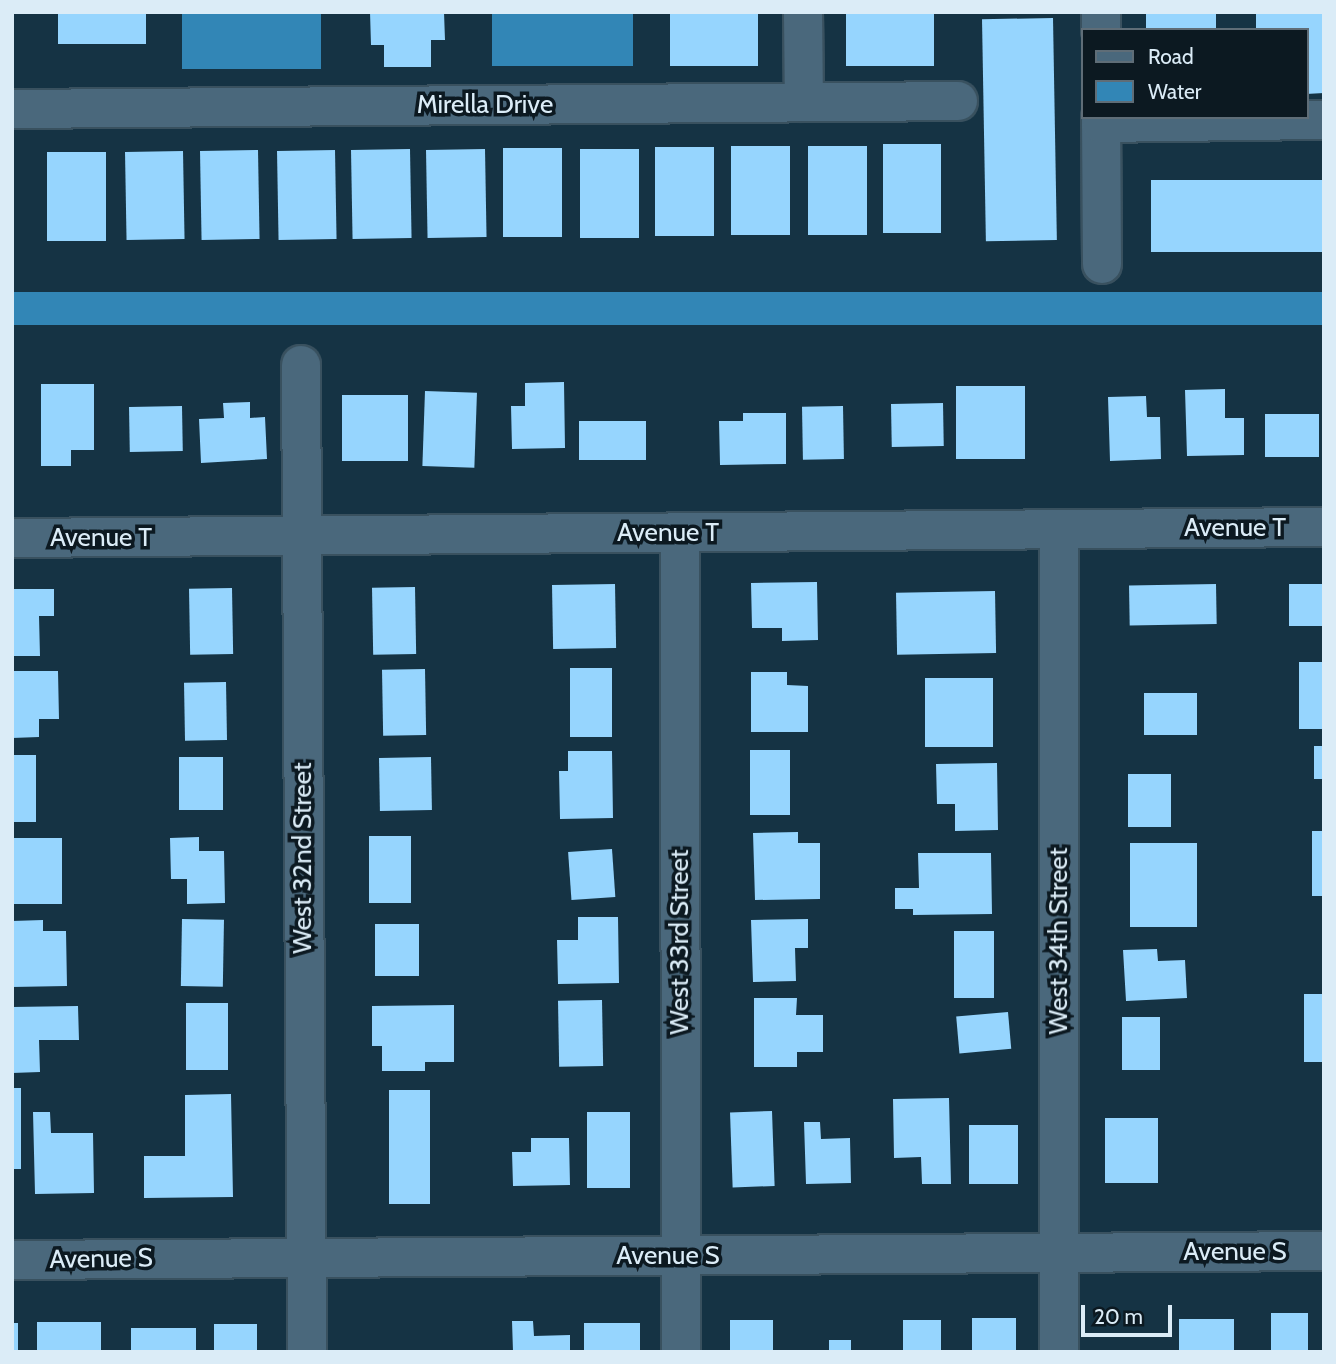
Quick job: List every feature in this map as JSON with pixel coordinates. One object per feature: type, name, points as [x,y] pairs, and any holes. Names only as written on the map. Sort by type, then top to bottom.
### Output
[{"type":"street","points":[[803,12],[804,102]]},
{"type":"street","name":"Mirella Drive","points":[[12,109],[958,101]]},
{"type":"street","points":[[1102,264],[1101,120],[1324,120]]},
{"type":"street","name":"West 32nd Street","points":[[301,365],[304,1256],[307,1352]]},
{"type":"street","name":"Avenue T","points":[[12,538],[1324,527]]},
{"type":"street","name":"West 34th Street","points":[[1059,530],[1059,1352]]},
{"type":"street","name":"West 33rd Street","points":[[680,533],[681,1352]]},
{"type":"street","name":"Avenue S","points":[[12,1260],[1324,1251]]},
{"type":"water","points":[[182,12],[321,12],[321,69],[182,69]]},
{"type":"water","points":[[492,12],[633,12],[633,66],[492,66]]},
{"type":"water","points":[[12,292],[1324,292],[1324,325],[12,325]]},
{"type":"building","points":[[58,12],[146,12],[146,44],[58,44]]},
{"type":"building","points":[[370,12],[444,12],[445,40],[431,40],[431,67],[384,67],[384,45],[371,45]]},
{"type":"building","points":[[670,12],[758,12],[758,66],[670,66]]},
{"type":"building","points":[[846,12],[934,12],[934,66],[846,66]]},
{"type":"building","points":[[1146,12],[1216,12],[1216,28],[1146,28]]},
{"type":"building","points":[[1256,12],[1324,12],[1324,93],[1308,94],[1308,28],[1256,28]]},
{"type":"building","points":[[1053,18],[1057,240],[986,241],[982,19]]},
{"type":"building","points":[[883,144],[941,144],[941,233],[883,233]]},
{"type":"building","points":[[731,146],[790,146],[790,235],[731,235]]},
{"type":"building","points":[[808,146],[867,146],[867,235],[808,235]]},
{"type":"building","points":[[655,147],[714,147],[714,236],[655,236]]},
{"type":"building","points":[[503,148],[562,148],[562,237],[503,237]]},
{"type":"building","points":[[410,149],[412,238],[353,239],[351,150]]},
{"type":"building","points":[[485,149],[487,237],[428,238],[426,150]]},
{"type":"building","points":[[580,149],[639,149],[639,238],[580,238]]},
{"type":"building","points":[[258,150],[260,239],[202,240],[200,151]]},
{"type":"building","points":[[335,150],[337,239],[279,240],[277,151]]},
{"type":"building","points":[[183,151],[185,239],[127,240],[125,152]]},
{"type":"building","points":[[47,152],[106,152],[106,241],[47,241]]},
{"type":"building","points":[[1151,180],[1324,180],[1324,252],[1151,252]]},
{"type":"building","points":[[564,382],[565,448],[512,449],[511,406],[525,406],[525,383]]},
{"type":"building","points":[[41,384],[94,384],[94,450],[71,450],[71,466],[41,466]]},
{"type":"building","points":[[956,386],[1025,386],[1025,459],[956,459]]},
{"type":"building","points":[[1225,389],[1225,418],[1244,418],[1244,455],[1187,456],[1185,390]]},
{"type":"building","points":[[425,391],[477,393],[474,468],[422,466]]},
{"type":"building","points":[[342,395],[408,395],[408,461],[342,461]]},
{"type":"building","points":[[1146,396],[1147,417],[1160,417],[1161,459],[1110,461],[1108,397]]},
{"type":"building","points":[[250,402],[250,418],[265,417],[267,459],[201,463],[199,419],[224,418],[223,403]]},
{"type":"building","points":[[943,403],[944,446],[892,447],[891,404]]},
{"type":"building","points":[[182,406],[183,451],[130,452],[129,407]]},
{"type":"building","points":[[843,406],[844,459],[803,460],[802,407]]},
{"type":"building","points":[[743,413],[786,413],[786,464],[720,465],[719,421],[743,421]]},
{"type":"building","points":[[1265,414],[1319,414],[1319,457],[1265,457]]},
{"type":"building","points":[[579,421],[646,421],[646,460],[579,460]]},
{"type":"building","points":[[817,582],[818,640],[782,641],[782,628],[752,628],[751,583]]},
{"type":"building","points":[[615,584],[616,648],[553,649],[552,585]]},
{"type":"building","points":[[1216,584],[1217,624],[1130,626],[1129,586]]},
{"type":"building","points":[[1289,584],[1324,584],[1324,626],[1289,626]]},
{"type":"building","points":[[415,587],[416,654],[373,655],[372,588]]},
{"type":"building","points":[[232,588],[233,654],[190,655],[189,589]]},
{"type":"building","points":[[12,589],[54,589],[54,616],[39,616],[40,656],[12,656]]},
{"type":"building","points":[[995,591],[996,653],[897,655],[896,593]]},
{"type":"building","points":[[1299,662],[1324,662],[1324,729],[1299,729]]},
{"type":"building","points":[[570,668],[612,668],[612,737],[570,737]]},
{"type":"building","points":[[425,669],[426,735],[383,736],[382,670]]},
{"type":"building","points":[[12,671],[58,671],[59,719],[39,719],[39,737],[12,738]]},
{"type":"building","points":[[751,672],[787,672],[787,685],[808,686],[808,732],[751,732]]},
{"type":"building","points":[[925,678],[993,678],[993,747],[925,747]]},
{"type":"building","points":[[226,682],[227,740],[185,741],[184,683]]},
{"type":"building","points":[[1144,693],[1197,693],[1197,735],[1144,735]]},
{"type":"building","points":[[1314,746],[1324,746],[1324,779],[1314,779]]},
{"type":"building","points":[[750,750],[790,750],[790,815],[750,815]]},
{"type":"building","points":[[568,751],[612,751],[613,818],[560,819],[559,771],[568,771]]},
{"type":"building","points":[[12,755],[36,755],[36,822],[12,822]]},
{"type":"building","points":[[179,757],[223,757],[223,810],[179,810]]},
{"type":"building","points":[[431,757],[432,810],[380,811],[379,758]]},
{"type":"building","points":[[997,763],[998,830],[955,831],[955,804],[937,804],[936,764]]},
{"type":"building","points":[[1128,774],[1171,774],[1171,827],[1128,827]]},
{"type":"building","points":[[1312,831],[1324,831],[1324,896],[1312,896]]},
{"type":"building","points":[[798,832],[798,843],[820,843],[820,899],[755,900],[753,833]]},
{"type":"building","points":[[369,836],[411,836],[411,903],[369,903]]},
{"type":"building","points":[[199,837],[199,851],[224,851],[225,903],[187,904],[187,879],[171,879],[170,838]]},
{"type":"building","points":[[12,838],[62,838],[62,904],[12,904]]},
{"type":"building","points":[[1130,843],[1197,843],[1197,927],[1130,927]]},
{"type":"building","points":[[612,849],[615,897],[571,900],[568,852]]},
{"type":"building","points":[[918,853],[991,853],[992,914],[913,915],[913,909],[895,909],[895,888],[919,888]]},
{"type":"building","points":[[578,917],[618,917],[619,983],[558,984],[557,940],[578,940]]},
{"type":"building","points":[[182,919],[224,920],[223,987],[181,986]]},
{"type":"building","points":[[808,919],[808,948],[795,948],[796,981],[753,982],[751,920]]},
{"type":"building","points":[[43,920],[43,931],[66,931],[67,986],[12,987],[12,921]]},
{"type":"building","points":[[375,924],[419,924],[419,976],[375,976]]},
{"type":"building","points":[[954,931],[994,931],[994,998],[954,998]]},
{"type":"building","points":[[1157,949],[1158,961],[1185,960],[1187,998],[1126,1001],[1123,950]]},
{"type":"building","points":[[1304,994],[1324,994],[1324,1062],[1304,1062]]},
{"type":"building","points":[[754,998],[797,998],[796,1015],[823,1015],[823,1052],[797,1052],[797,1067],[754,1067]]},
{"type":"building","points":[[602,1000],[603,1066],[559,1067],[558,1001]]},
{"type":"building","points":[[186,1003],[228,1003],[228,1070],[186,1070]]},
{"type":"building","points":[[454,1005],[454,1062],[425,1062],[425,1071],[382,1071],[382,1046],[372,1046],[372,1006]]},
{"type":"building","points":[[78,1006],[79,1040],[39,1040],[40,1072],[12,1073],[12,1007]]},
{"type":"building","points":[[1008,1012],[1011,1049],[959,1053],[956,1017]]},
{"type":"building","points":[[1122,1017],[1160,1017],[1160,1070],[1122,1070]]},
{"type":"building","points":[[12,1088],[21,1088],[21,1169],[12,1169]]},
{"type":"building","points":[[389,1090],[430,1090],[430,1204],[389,1204]]},
{"type":"building","points":[[231,1094],[233,1197],[144,1198],[144,1156],[185,1156],[185,1095]]},
{"type":"building","points":[[949,1098],[951,1184],[922,1184],[921,1157],[894,1158],[893,1099]]},
{"type":"building","points":[[772,1111],[775,1186],[733,1187],[730,1112]]},
{"type":"building","points":[[33,1112],[50,1112],[51,1133],[93,1133],[94,1193],[35,1194]]},
{"type":"building","points":[[587,1112],[630,1112],[630,1188],[587,1188]]},
{"type":"building","points":[[1105,1118],[1158,1118],[1158,1183],[1105,1183]]},
{"type":"building","points":[[804,1122],[820,1122],[821,1139],[850,1138],[851,1183],[806,1184]]},
{"type":"building","points":[[969,1125],[1018,1125],[1018,1184],[969,1184]]},
{"type":"building","points":[[531,1138],[569,1138],[570,1185],[513,1186],[512,1152],[531,1152]]},
{"type":"building","points":[[1271,1313],[1308,1313],[1308,1352],[1271,1352]]},
{"type":"building","points":[[972,1318],[1016,1318],[1016,1352],[972,1352]]},
{"type":"building","points":[[1179,1319],[1234,1319],[1234,1352],[1179,1352]]},
{"type":"building","points":[[730,1320],[773,1320],[773,1352],[730,1352]]},
{"type":"building","points":[[903,1320],[941,1320],[941,1352],[903,1352]]},
{"type":"building","points":[[512,1321],[533,1321],[534,1336],[570,1335],[570,1352],[513,1352]]},
{"type":"building","points":[[37,1322],[101,1322],[101,1352],[37,1352]]},
{"type":"building","points":[[12,1323],[18,1323],[18,1352],[12,1352]]},
{"type":"building","points":[[584,1323],[640,1323],[640,1352],[584,1352]]},
{"type":"building","points":[[214,1324],[257,1324],[257,1352],[214,1352]]},
{"type":"building","points":[[131,1328],[196,1328],[196,1352],[131,1352]]},
{"type":"building","points":[[829,1340],[851,1340],[851,1352],[829,1352]]}]
